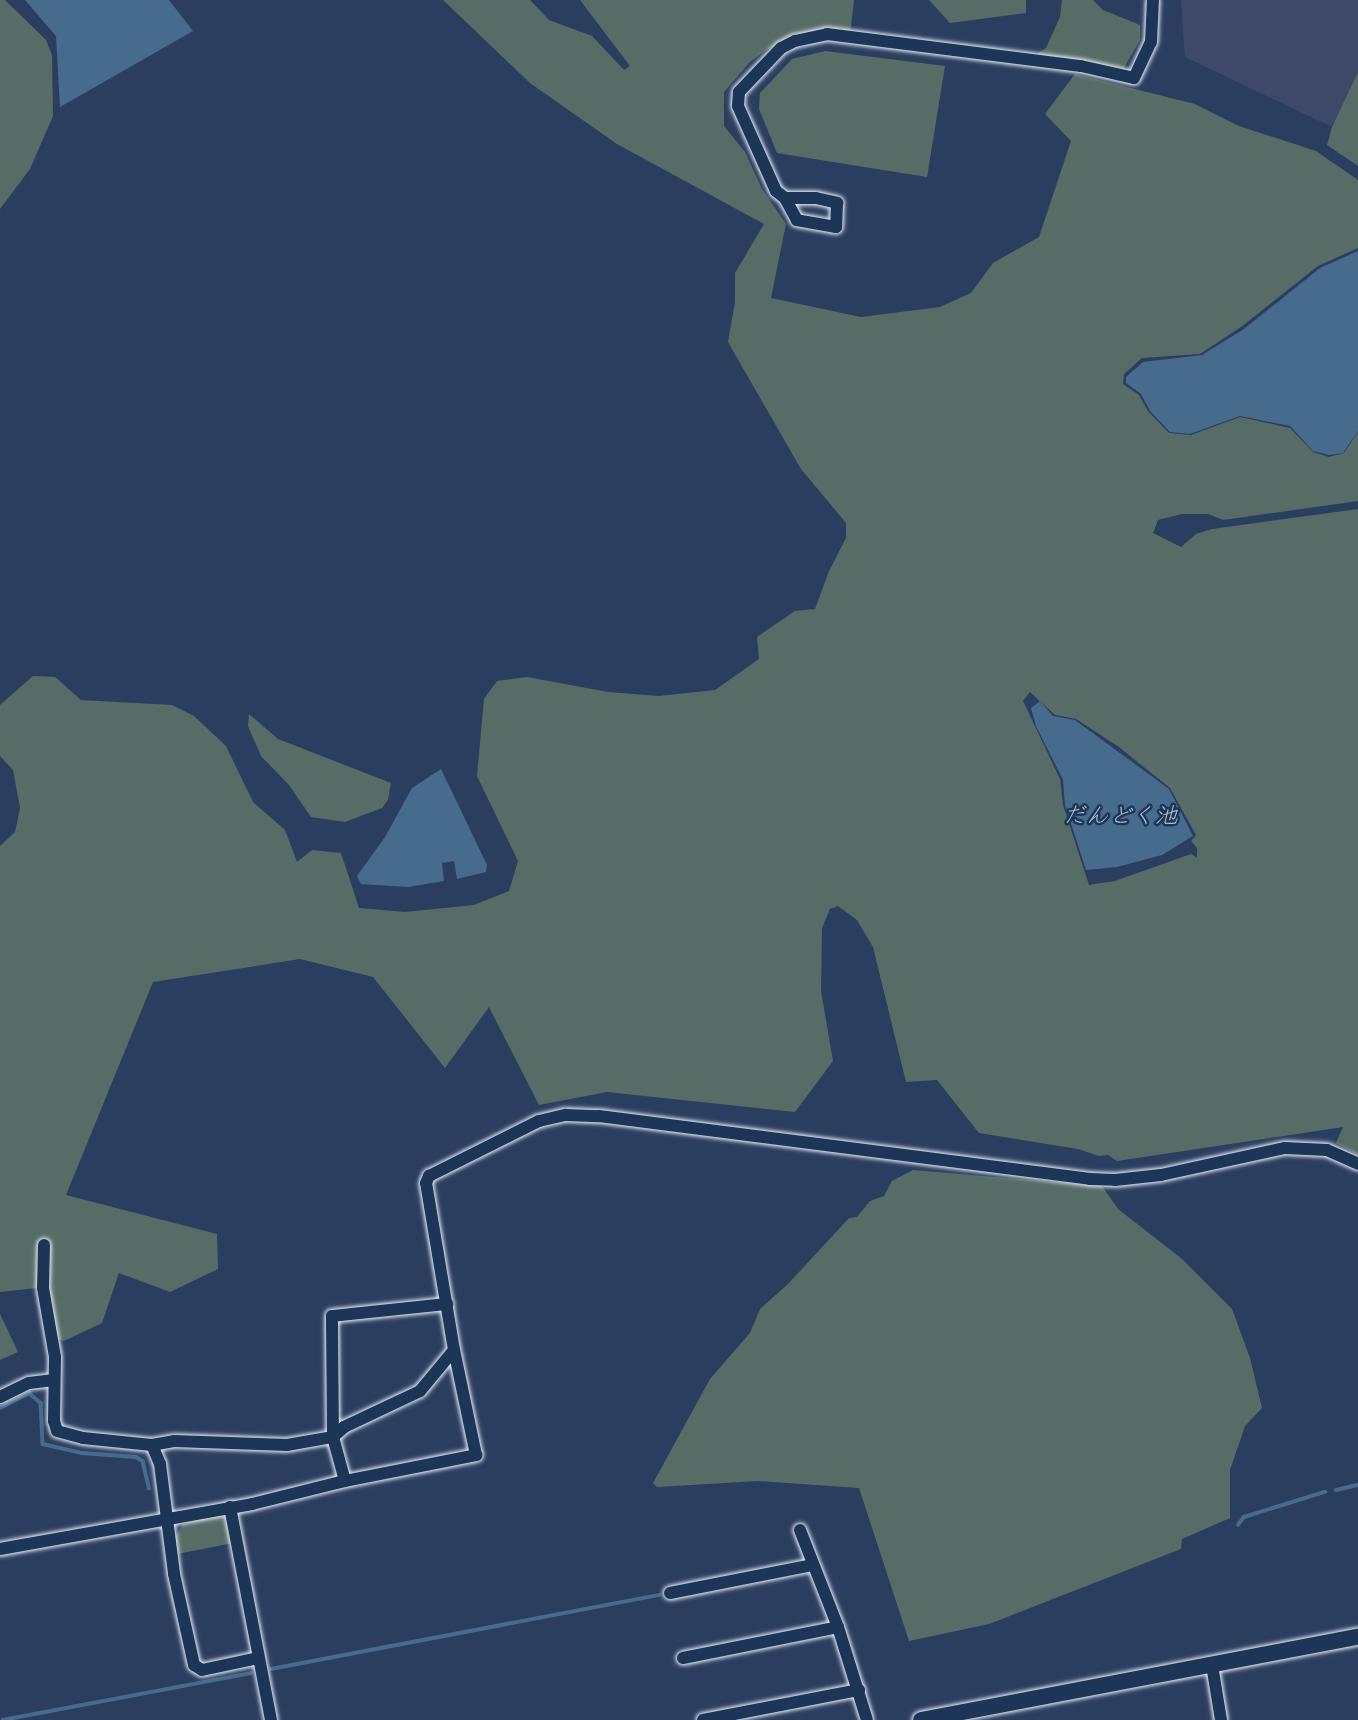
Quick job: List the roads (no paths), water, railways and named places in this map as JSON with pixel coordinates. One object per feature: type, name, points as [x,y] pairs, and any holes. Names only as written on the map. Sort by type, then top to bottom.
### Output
[{"type":"street","points":[[785,198],[776,191],[737,100],[743,87],[781,48],[795,41],[827,34],[1081,66],[1134,78],[1151,42],[1153,0]]},
{"type":"street","points":[[0,1549],[169,1516],[230,1507],[476,1455],[454,1350],[427,1194],[429,1176],[539,1121],[566,1115],[628,1119],[1090,1179],[1115,1180],[1161,1175],[1285,1148],[1327,1150],[1358,1164]]},
{"type":"street","points":[[44,1245],[43,1288],[55,1357],[54,1427],[61,1434],[152,1445],[174,1441],[287,1445],[332,1437],[344,1427],[420,1391],[454,1350]]},
{"type":"street","points":[[345,1481],[332,1437],[332,1316],[447,1304]]},
{"type":"street","points":[[0,1397],[29,1383],[54,1380]]},
{"type":"street","points":[[152,1445],[160,1464],[169,1516],[174,1574],[195,1667],[202,1670],[258,1658]]},
{"type":"street","points":[[230,1507],[271,1720]]},
{"type":"street","points":[[800,1530],[838,1628],[867,1720]]},
{"type":"street","points":[[670,1592],[813,1565]]},
{"type":"street","points":[[683,1658],[838,1628]]},
{"type":"street","points":[[921,1720],[1358,1637]]},
{"type":"street","points":[[1212,1665],[1221,1720]]},
{"type":"street","points":[[703,1720],[859,1690]]},
{"type":"water","points":[[25,0],[169,0],[193,31],[60,107],[56,36]]},
{"type":"water","points":[[1358,251],[1358,431],[1343,453],[1329,455],[1313,451],[1290,426],[1240,416],[1190,434],[1170,432],[1150,411],[1141,394],[1126,383],[1126,377],[1143,362],[1202,355],[1244,329],[1320,268]]},
{"type":"water","name":"だんどく池","points":[[1040,701],[1053,716],[1075,720],[1169,789],[1193,836],[1162,855],[1117,867],[1086,870],[1065,805],[1063,780],[1036,726],[1031,708]]},
{"type":"water","points":[[441,769],[487,865],[486,872],[457,879],[454,861],[442,863],[444,881],[408,887],[361,884],[357,876],[385,837],[412,788]]},
{"type":"waterway","points":[[0,1408],[29,1393],[41,1403],[43,1444],[82,1453],[136,1457],[143,1461],[149,1488]]},
{"type":"waterway","points":[[1336,1490],[1358,1485]]},
{"type":"waterway","points":[[1238,1525],[1244,1517],[1325,1492]]},
{"type":"waterway","points":[[271,1669],[659,1595]]},
{"type":"waterway","points":[[3,1720],[251,1673]]}]
